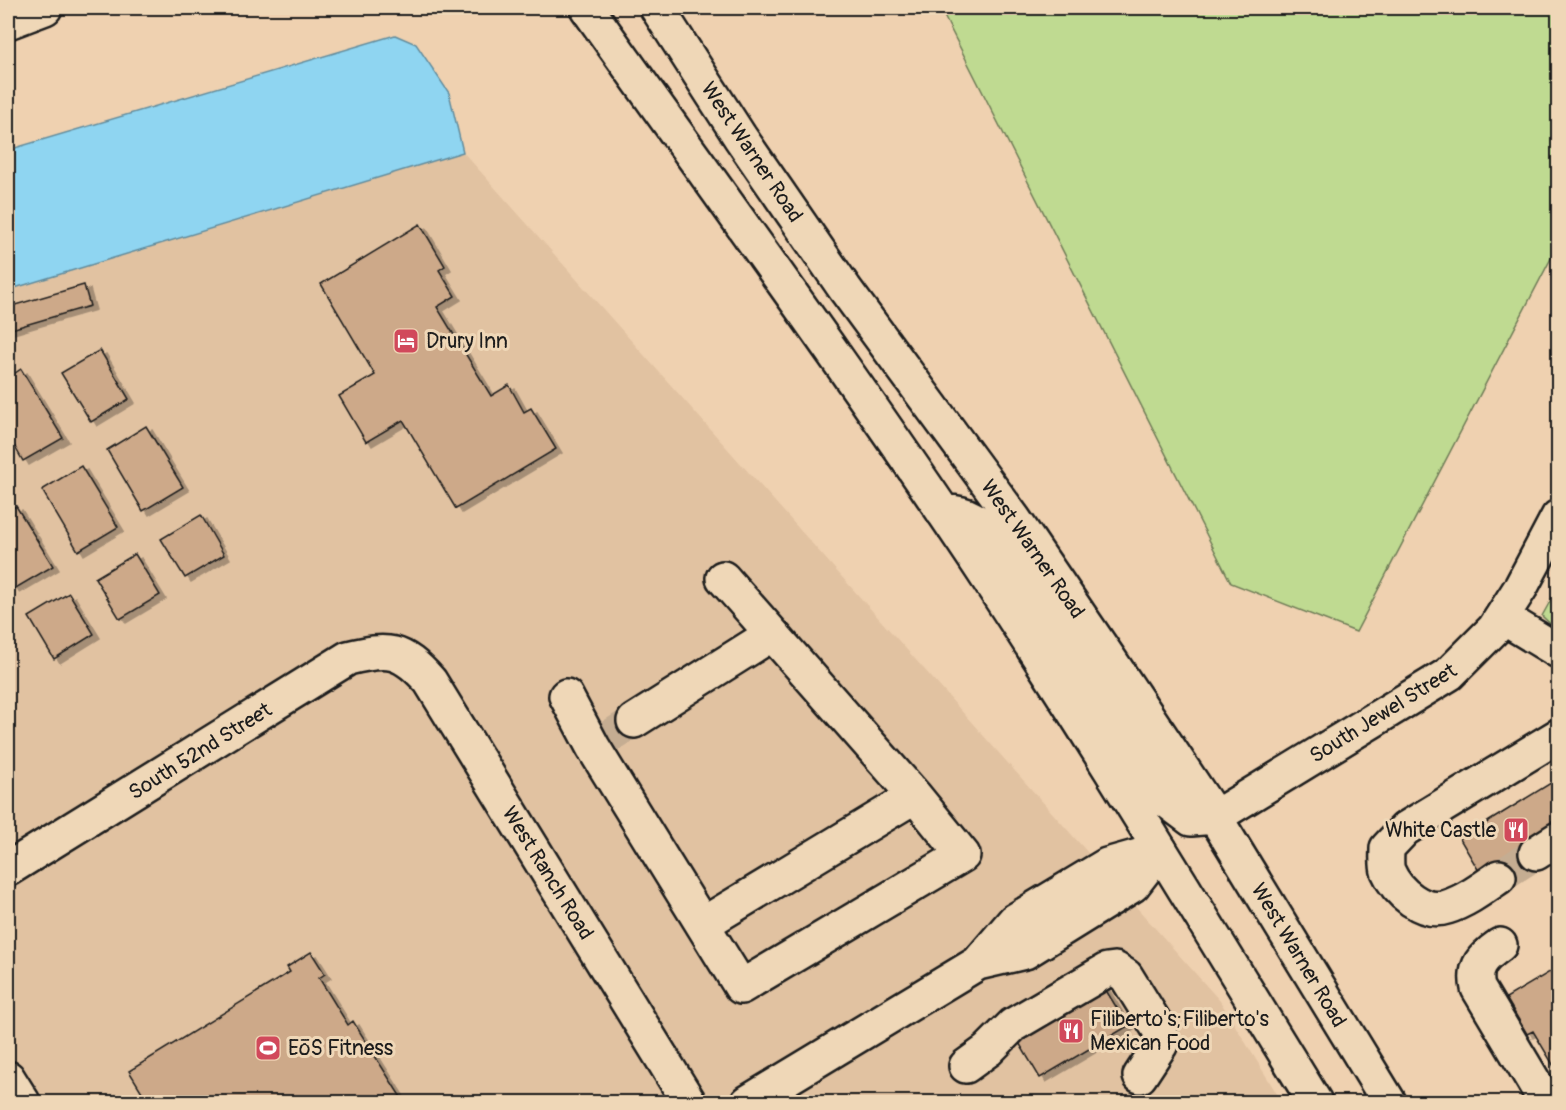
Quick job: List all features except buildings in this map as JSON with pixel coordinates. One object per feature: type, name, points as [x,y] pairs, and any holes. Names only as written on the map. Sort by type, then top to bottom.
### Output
[{"type":"main road","points":[[8,22],[45,8]]},
{"type":"main road","points":[[587,8],[943,512],[1160,850],[1315,1102]]},
{"type":"main road","name":"West Warner Road","points":[[657,8],[753,156],[851,298],[1014,519],[1215,817],[1389,1102]]},
{"type":"main road","points":[[943,512],[958,512],[973,517],[1000,548],[1163,798],[1191,819],[1215,817]]},
{"type":"main road","name":"South Jewel Street","points":[[1215,817],[1449,674],[1469,657],[1502,617],[1558,517]]},
{"type":"main road","points":[[566,696],[598,744],[741,987],[963,855],[915,796],[723,578]]},
{"type":"main road","points":[[1502,617],[1558,651]]},
{"type":"main road","points":[[634,722],[772,634]]},
{"type":"main road","name":"South 52nd Street","points":[[8,869],[348,658],[379,651],[397,653]]},
{"type":"main road","name":"West Ranch Road","points":[[397,653],[412,661],[429,681],[689,1102]]},
{"type":"main road","points":[[1499,877],[1474,894],[1445,908],[1422,907],[1402,891],[1388,870],[1387,848],[1405,829],[1558,735]]},
{"type":"main road","points":[[704,924],[915,796]]},
{"type":"main road","points":[[748,1102],[978,963],[1025,952],[1133,885],[1160,850]]},
{"type":"main road","points":[[1500,945],[1479,963],[1476,978],[1478,988],[1546,1102]]},
{"type":"main road","points":[[966,1066],[988,1050],[1013,1025],[1089,979],[1107,970],[1115,969],[1126,976],[1160,1031],[1161,1044],[1140,1076]]},
{"type":"main road","points":[[8,1078],[22,1102]]},
{"type":"shaded area","points":[[463,152],[1220,1001],[1282,1102],[8,1102],[8,290]]},
{"type":"green space","points":[[940,8],[1558,8],[1558,245],[1356,632],[1231,583]]},
{"type":"green space","points":[[1558,587],[1558,631],[1542,616]]},
{"type":"water","points":[[395,35],[416,44],[449,93],[463,152],[8,290],[8,150]]},
{"type":"tunnel","points":[[604,740],[634,721]]},
{"type":"tunnel","points":[[1499,877],[1536,853]]},
{"type":"place","name":"Drury Inn","points":[[406,341]]},
{"type":"place","name":"White Castle","points":[[1516,830]]},
{"type":"place","name":"Filiberto's;Filiberto's Mexican Food","points":[[1071,1031]]},
{"type":"place","name":"EōS Fitness","points":[[268,1048]]}]
